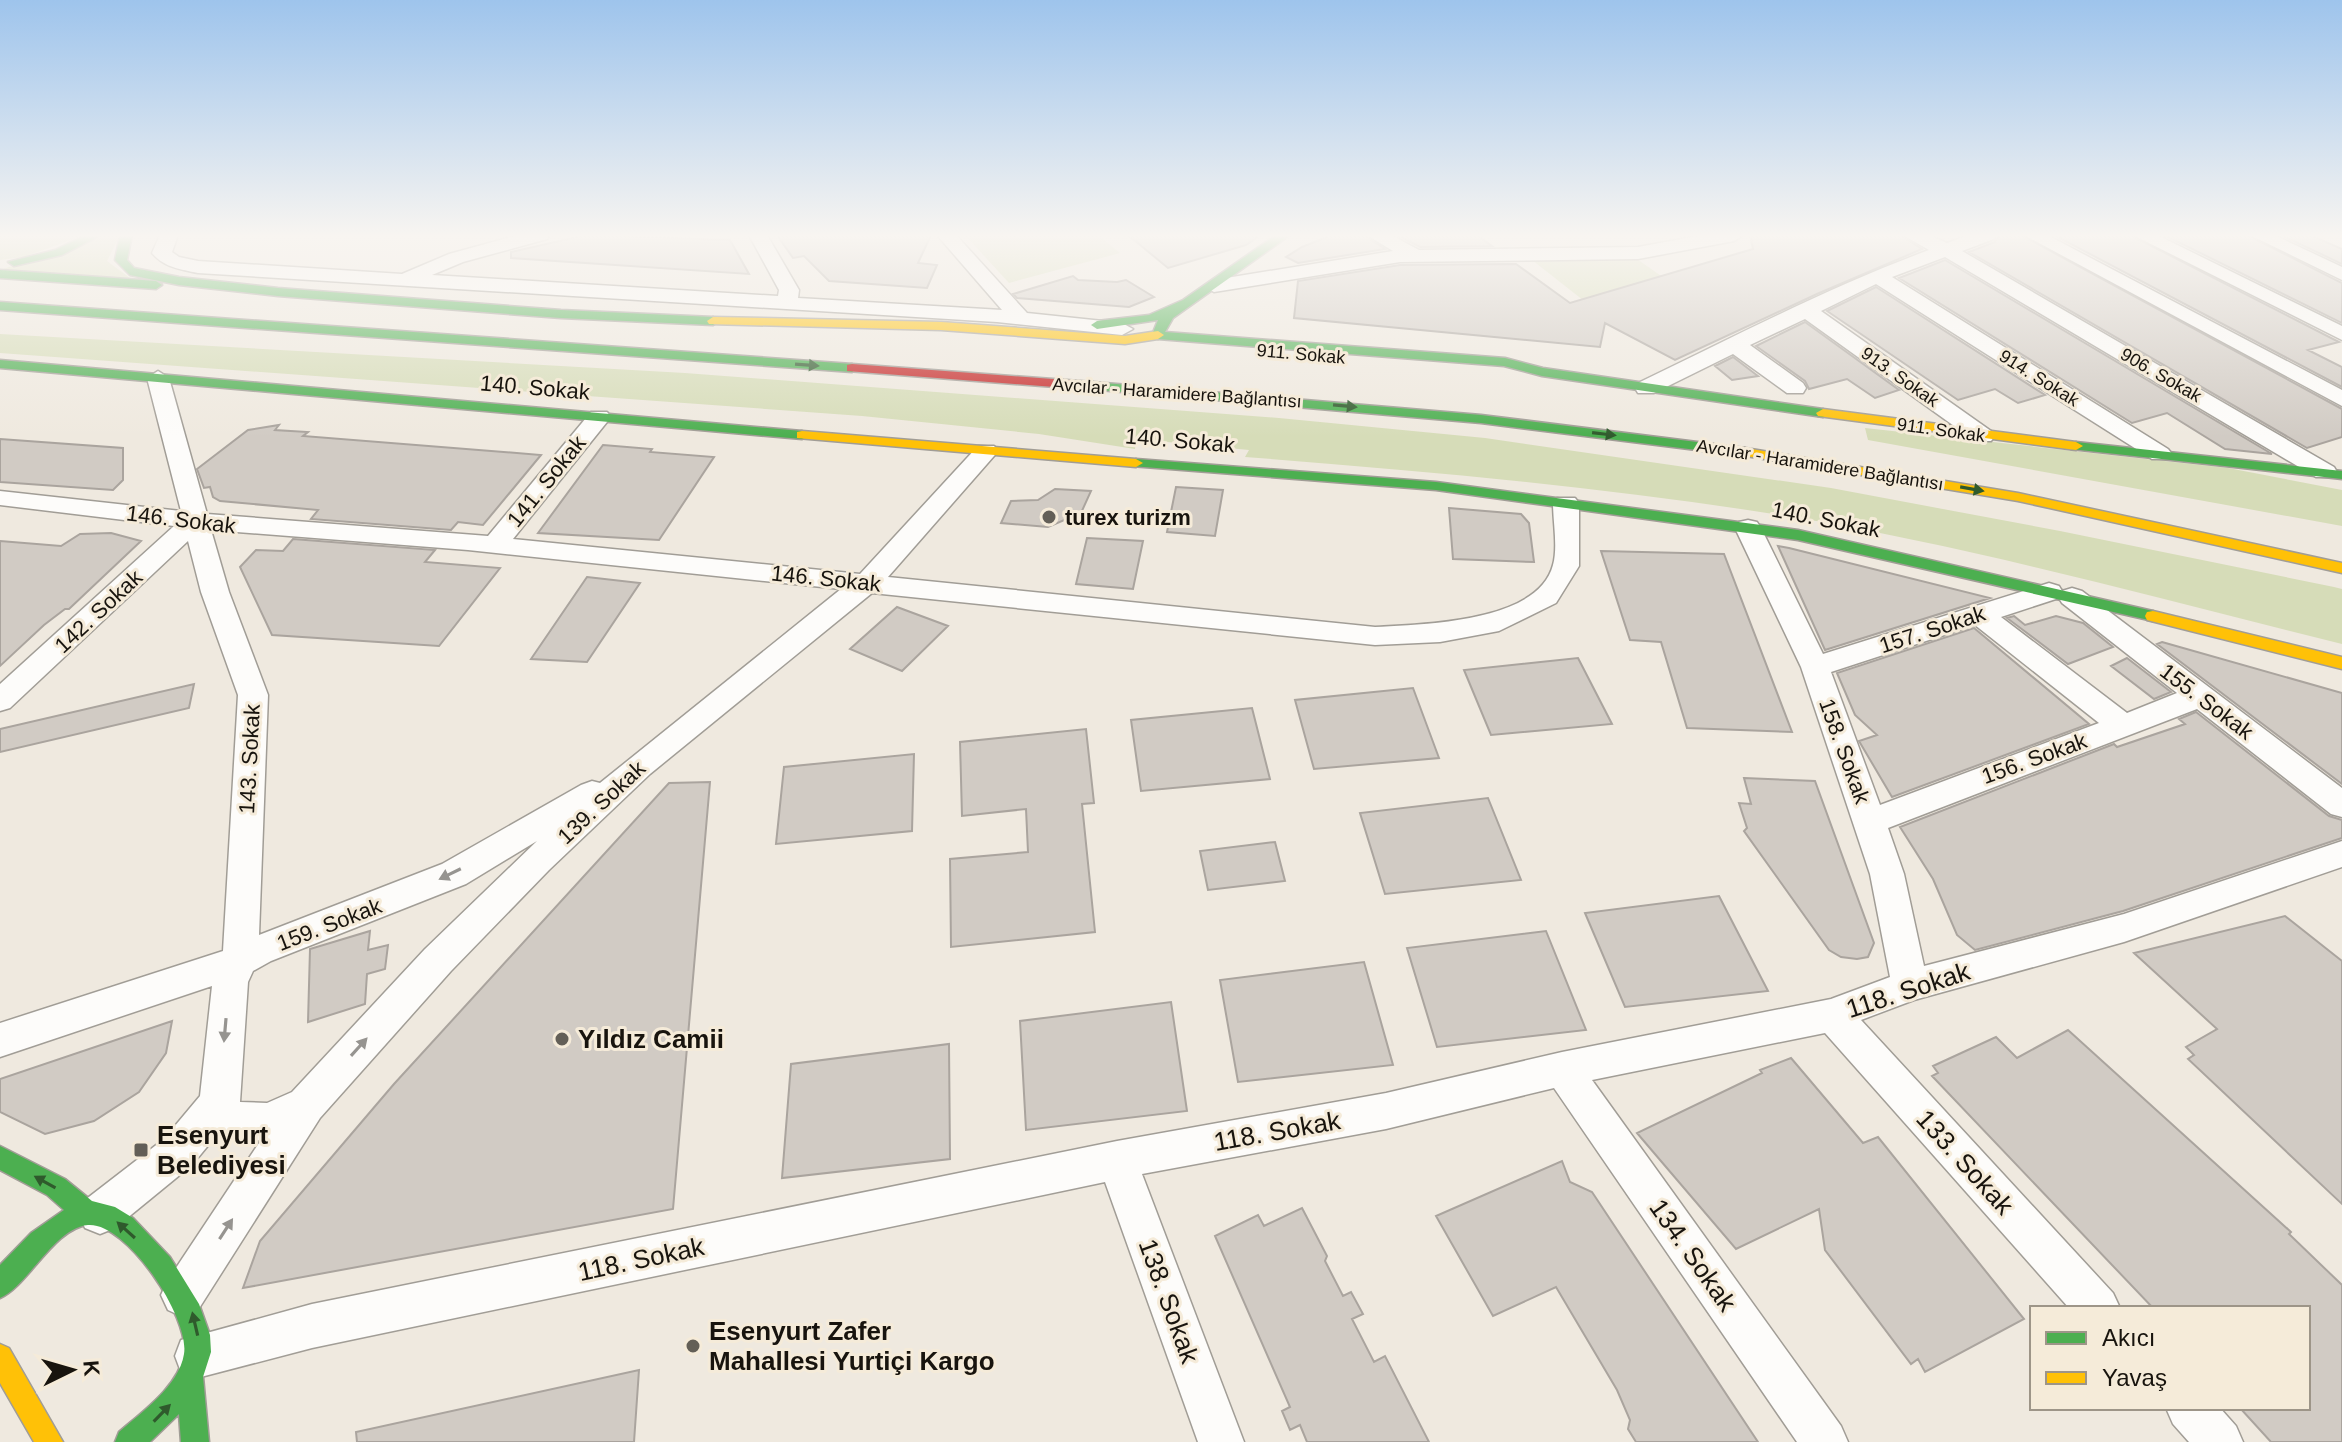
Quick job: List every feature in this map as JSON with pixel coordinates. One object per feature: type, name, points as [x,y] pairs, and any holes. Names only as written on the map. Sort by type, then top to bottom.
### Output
[{"type":"main road","points":[[191,302],[936,355]]},
{"type":"main road","points":[[421,302],[1013,350]]},
{"type":"main road","points":[[1097,325],[1152,318],[1183,302]]},
{"type":"main road","points":[[640,318],[941,326],[1125,340],[1158,335],[1160,325],[1169,315],[1189,302]]},
{"type":"main road","points":[[1194,302],[1191,305],[1190,323],[1196,331],[1215,339]]},
{"type":"main road","name":"Avcılar - Haramidere Bağlantısı","points":[[0,306],[1426,413],[1690,444],[2015,497],[2342,568]]},
{"type":"main road","name":"911. Sokak","points":[[1158,335],[1492,361],[1646,388],[1983,436],[2333,474]]},
{"type":"main road","name":"911. Sokak","points":[[1158,335],[1178,343],[1206,346],[1500,372],[1542,372]]},
{"type":"main road","points":[[166,337],[299,342],[610,362],[695,363],[729,359]]},
{"type":"main road","name":"140. Sokak","points":[[0,364],[986,451],[1421,484],[1798,535],[2342,663]]},
{"type":"main road","points":[[0,1157],[56,1187],[93,1213],[121,1224],[176,1281],[197,1320],[195,1442]]},
{"type":"main road","points":[[0,1285],[13,1267],[69,1222],[93,1213]]},
{"type":"main road","points":[[0,1357],[49,1442]]},
{"type":"main road","points":[[129,1442],[159,1417],[194,1367]]},
{"type":"street","points":[[761,302],[1020,318],[1097,325],[1158,335]]},
{"type":"street","points":[[1006,302],[1020,318]]},
{"type":"street","points":[[1646,388],[1822,302]]},
{"type":"street","name":"914. Sokak","points":[[1919,302],[2160,454]]},
{"type":"street","name":"906. Sokak","points":[[2036,302],[2333,474]]},
{"type":"street","points":[[2160,302],[2342,399]]},
{"type":"street","points":[[2278,302],[2342,334]]},
{"type":"street","name":"913. Sokak","points":[[1806,310],[1983,436]]},
{"type":"street","points":[[1734,344],[1795,388]]},
{"type":"street","name":"143. Sokak","points":[[158,378],[215,592],[253,695],[240,961],[230,982],[219,1103]]},
{"type":"street","name":"141. Sokak","points":[[494,545],[599,417]]},
{"type":"street","name":"139. Sokak","points":[[219,1103],[227,1116],[248,1123],[268,1121],[306,1105],[438,960],[537,861],[639,766],[868,582],[986,451]]},
{"type":"street","name":"146. Sokak","points":[[0,498],[196,520],[494,545],[868,582],[1375,636],[1440,633],[1499,622],[1546,597],[1566,566],[1566,503]]},
{"type":"street","name":"142. Sokak","points":[[0,701],[196,520]]},
{"type":"street","name":"158. Sokak","points":[[1748,528],[1815,667],[1870,822],[1887,874],[1910,985]]},
{"type":"street","name":"157. Sokak","points":[[1815,667],[1979,614],[2060,595]]},
{"type":"street","name":"155. Sokak","points":[[2060,595],[2200,696],[2342,805]]},
{"type":"street","points":[[1979,614],[2124,726]]},
{"type":"street","name":"156. Sokak","points":[[1870,822],[2039,754],[2124,726],[2200,696]]},
{"type":"street","name":"159. Sokak","points":[[0,1040],[240,961],[259,950],[454,874],[639,766]]},
{"type":"street","points":[[505,843],[519,839],[530,842],[538,850],[537,861]]},
{"type":"street","name":"118. Sokak","points":[[194,1367],[312,1326],[1117,1160],[1386,1111],[1562,1069],[1832,1015],[1910,985],[2124,928],[2342,854]]},
{"type":"street","name":"133. Sokak","points":[[1832,1015],[2096,1306]]},
{"type":"street","name":"134. Sokak","points":[[1562,1069],[1825,1442]]},
{"type":"street","points":[[93,1213],[178,1152],[219,1103]]},
{"type":"street","points":[[183,1295],[306,1105]]},
{"type":"street","name":"138. Sokak","points":[[1117,1160],[1221,1442]]},
{"type":"street","points":[[2191,1410],[2220,1442]]},
{"type":"green space","points":[[1586,302],[1693,302],[1616,326]]},
{"type":"green space","points":[[0,334],[685,373],[1279,418],[1485,438],[1831,488],[2334,587],[2342,589],[2342,644],[2069,575],[1931,544],[1793,517],[1657,497],[1451,474],[1245,457],[1249,450],[1136,439],[1135,449],[1039,434],[862,416],[0,353]]},
{"type":"green space","points":[[1865,428],[2228,468],[2342,490],[2342,526],[1868,440]]},
{"type":"building","points":[[1070,302],[1141,302],[1129,307]]},
{"type":"building","points":[[1296,302],[1799,302],[1675,360],[1605,323],[1600,347],[1294,318]]},
{"type":"building","points":[[1845,302],[1900,302],[2045,395],[2018,403],[1995,389],[1958,400],[1827,311]]},
{"type":"building","points":[[1938,302],[2016,302],[2272,454],[2225,449],[2167,413],[2132,423]]},
{"type":"building","points":[[2056,302],[2145,302],[2342,409],[2342,437],[2307,448]]},
{"type":"building","points":[[2182,302],[2261,302],[2339,342],[2308,350],[2342,367],[2342,387]]},
{"type":"building","points":[[2300,302],[2342,302],[2342,323]]},
{"type":"building","points":[[1805,322],[1899,390],[1875,398],[1847,379],[1809,389],[1805,381],[1756,346]]},
{"type":"building","points":[[1733,357],[1758,376],[1732,380],[1715,366]]},
{"type":"building","points":[[279,425],[275,430],[308,432],[303,436],[541,455],[483,525],[458,522],[451,530],[311,519],[318,510],[220,501],[213,497],[210,487],[204,488],[197,469],[248,430]]},
{"type":"building","points":[[0,439],[123,448],[123,480],[113,490],[0,482]]},
{"type":"building","points":[[603,445],[714,457],[659,540],[538,533]]},
{"type":"building","points":[[1176,487],[1223,490],[1215,536],[1167,532]]},
{"type":"building","points":[[1055,489],[1091,491],[1081,513],[1048,527],[1001,523],[1011,501],[1038,500]]},
{"type":"building","points":[[1449,508],[1521,514],[1529,523],[1534,562],[1453,559]]},
{"type":"building","points":[[111,533],[141,541],[69,609],[44,625],[0,666],[0,541],[61,546],[80,534]]},
{"type":"building","points":[[1087,538],[1143,541],[1133,589],[1076,584]]},
{"type":"building","points":[[293,539],[435,550],[425,562],[500,568],[439,646],[272,635],[240,567],[256,550],[283,551]]},
{"type":"building","points":[[1778,546],[1789,548],[1990,598],[1825,650]]},
{"type":"building","points":[[1601,551],[1724,554],[1792,732],[1687,728],[1661,642],[1630,640]]},
{"type":"building","points":[[587,577],[640,583],[587,662],[531,659]]},
{"type":"building","points":[[897,607],[948,626],[902,671],[850,649]]},
{"type":"building","points":[[2014,616],[2025,625],[2056,616],[2083,623],[2113,647],[2068,664],[2007,618]]},
{"type":"building","points":[[1974,628],[2089,724],[1892,797],[1859,741],[1877,735],[1855,715],[1837,673]]},
{"type":"building","points":[[2162,642],[2342,693],[2342,784],[2157,644]]},
{"type":"building","points":[[1578,658],[1612,724],[1491,735],[1464,670]]},
{"type":"building","points":[[2127,658],[2171,692],[2154,699],[2111,666]]},
{"type":"building","points":[[194,684],[189,708],[0,752],[0,729]]},
{"type":"building","points":[[1413,688],[1439,758],[1314,769],[1295,700]]},
{"type":"building","points":[[1252,708],[1270,779],[1141,791],[1131,720]]},
{"type":"building","points":[[2196,712],[2329,816],[2342,820],[2342,838],[2123,911],[1975,950],[1957,935],[1933,879],[1900,827],[2114,744],[2117,747],[2185,724],[2179,719]]},
{"type":"building","points":[[1086,729],[1094,803],[1082,804],[1095,932],[951,947],[950,859],[1028,852],[1026,809],[962,816],[960,742]]},
{"type":"building","points":[[914,754],[912,831],[776,844],[784,767]]},
{"type":"building","points":[[1744,778],[1815,781],[1874,943],[1868,957],[1841,957],[1829,950],[1744,831],[1747,828],[1739,803],[1751,804]]},
{"type":"building","name":"Yıldız Camii","points":[[710,782],[673,1209],[243,1288],[260,1241],[394,1084],[669,783]]},
{"type":"building","points":[[1488,798],[1521,880],[1385,894],[1360,813]]},
{"type":"building","points":[[1275,842],[1285,881],[1208,890],[1200,851]]},
{"type":"building","points":[[1719,896],[1768,991],[1625,1007],[1585,913]]},
{"type":"building","points":[[2285,916],[2342,961],[2342,1204],[2188,1059],[2194,1055],[2186,1047],[2217,1029],[2134,953]]},
{"type":"building","points":[[370,931],[368,950],[388,945],[385,969],[367,974],[365,1004],[308,1022],[310,949]]},
{"type":"building","points":[[1546,931],[1586,1030],[1437,1047],[1407,948]]},
{"type":"building","points":[[1364,962],[1393,1065],[1238,1082],[1220,980]]},
{"type":"building","points":[[1171,1002],[1187,1111],[1026,1130],[1020,1021]]},
{"type":"building","points":[[172,1021],[166,1053],[139,1092],[94,1121],[45,1134],[0,1112],[0,1079]]},
{"type":"building","points":[[2068,1030],[2291,1232],[2289,1234],[2342,1285],[2342,1442],[2271,1442],[2242,1410],[2310,1410],[2310,1306],[2151,1306],[1932,1076],[1938,1073],[1933,1066],[1996,1037],[2017,1058]]},
{"type":"building","points":[[949,1044],[950,1159],[782,1178],[791,1064]]},
{"type":"building","points":[[1791,1058],[1863,1143],[1878,1137],[2024,1319],[1925,1372],[1918,1359],[1911,1364],[1825,1250],[1819,1209],[1736,1249],[1637,1133],[1762,1073],[1760,1070]]},
{"type":"building","points":[[1562,1161],[1570,1182],[1592,1192],[1758,1442],[1636,1442],[1628,1429],[1630,1420],[1617,1390],[1556,1287],[1493,1316],[1436,1216]]},
{"type":"building","points":[[1302,1208],[1343,1296],[1351,1292],[1363,1314],[1352,1319],[1374,1362],[1385,1356],[1429,1442],[1307,1442],[1300,1425],[1290,1430],[1282,1411],[1290,1407],[1215,1236],[1258,1215],[1264,1226]]},
{"type":"building","points":[[639,1370],[634,1442],[357,1442],[356,1432]]},
{"type":"traffic: fast","points":[[410,302],[713,321]]},
{"type":"traffic: fast","points":[[1158,335],[1160,325],[1187,302]]},
{"type":"traffic: fast","points":[[1097,325],[1152,318],[1182,303]]},
{"type":"traffic: fast","points":[[0,306],[852,368]]},
{"type":"traffic: fast","points":[[1158,335],[1505,362],[1542,372],[1823,413]]},
{"type":"traffic: fast","points":[[0,364],[802,435]]},
{"type":"traffic: fast","points":[[1093,386],[1481,419],[1745,452]]},
{"type":"traffic: fast","points":[[2076,446],[2342,475]]},
{"type":"traffic: fast","points":[[1136,463],[1436,486],[1798,535],[2153,616]]},
{"type":"traffic: fast","points":[[0,1157],[56,1187],[87,1213]]},
{"type":"traffic: fast","points":[[0,1285],[52,1231],[77,1216],[89,1213],[106,1216],[125,1227],[144,1244],[162,1266],[189,1313],[197,1335],[198,1352],[180,1391],[129,1442]]},
{"type":"traffic: fast","points":[[190,1378],[195,1442]]},
{"type":"traffic: slow","points":[[713,321],[941,326],[1125,340],[1158,335]]},
{"type":"traffic: slow","points":[[1823,413],[2076,446]]},
{"type":"traffic: slow","points":[[802,435],[1136,463]]},
{"type":"traffic: slow","points":[[1745,452],[2018,497],[2342,568]]},
{"type":"traffic: slow","points":[[2153,616],[2342,663]]},
{"type":"traffic: slow","points":[[0,1357],[49,1442]]},
{"type":"traffic: jam","points":[[852,368],[1093,386]]},
{"type":"place","name":"turex turizm","points":[[1049,517]]},
{"type":"place","name":"Yıldız Camii","points":[[562,1039]]},
{"type":"place","name":"Esenyurt Belediyesi","points":[[141,1150]]},
{"type":"place","name":"Esenyurt Zafer Mahallesi Yurtiçi Kargo","points":[[693,1346]]}]
